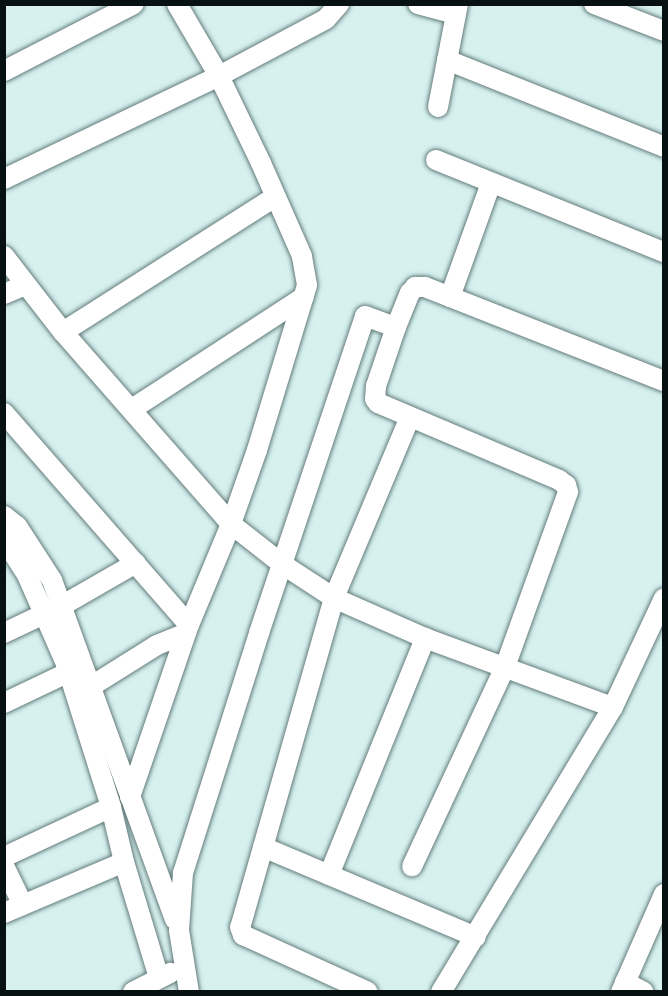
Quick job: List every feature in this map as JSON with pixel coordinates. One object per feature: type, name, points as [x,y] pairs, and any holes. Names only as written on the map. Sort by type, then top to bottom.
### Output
[{"type":"street","points":[[4,71],[134,4]]},
{"type":"street","points":[[130,796],[188,629],[231,524],[257,450],[304,297],[306,273],[302,256],[219,76],[177,4]]},
{"type":"street","points":[[4,179],[219,76],[326,19],[339,4]]},
{"type":"street","points":[[418,4],[457,9],[438,107]]},
{"type":"street","points":[[594,4],[663,31]]},
{"type":"street","points":[[447,60],[663,147]]},
{"type":"street","points":[[436,160],[663,252]]},
{"type":"street","points":[[450,297],[491,183]]},
{"type":"street","points":[[63,332],[275,197]]},
{"type":"street","points":[[4,256],[63,332],[231,524],[282,564],[334,597],[425,638],[614,707]]},
{"type":"street","points":[[4,294],[25,285]]},
{"type":"street","points":[[412,866],[505,667],[568,488],[559,480],[410,417],[375,399],[376,387],[396,327],[415,287],[425,286],[663,381]]},
{"type":"street","points":[[132,409],[304,297]]},
{"type":"street","points":[[189,992],[179,930],[183,873],[282,564],[365,316],[396,327]]},
{"type":"street","points":[[4,413],[136,563],[188,629]]},
{"type":"street","points":[[368,992],[243,935],[242,920],[334,597],[410,417]]},
{"type":"street","points":[[8,530],[38,555],[63,605],[90,687],[179,930]]},
{"type":"street","points":[[8,530],[69,672],[111,807],[124,862],[159,978]]},
{"type":"street","points":[[4,633],[63,605],[136,563]]},
{"type":"street","points":[[441,992],[614,707],[663,598]]},
{"type":"street","points":[[90,687],[157,645],[188,629]]},
{"type":"street","points":[[329,875],[425,638]]},
{"type":"street","points":[[4,703],[69,672]]},
{"type":"street","points":[[4,857],[111,807]]},
{"type":"street","points":[[264,848],[476,937]]},
{"type":"street","points":[[4,913],[124,862]]},
{"type":"street","points":[[4,866],[23,905]]},
{"type":"street","points":[[644,992],[623,987],[663,894]]},
{"type":"street","points":[[133,992],[184,968]]}]
